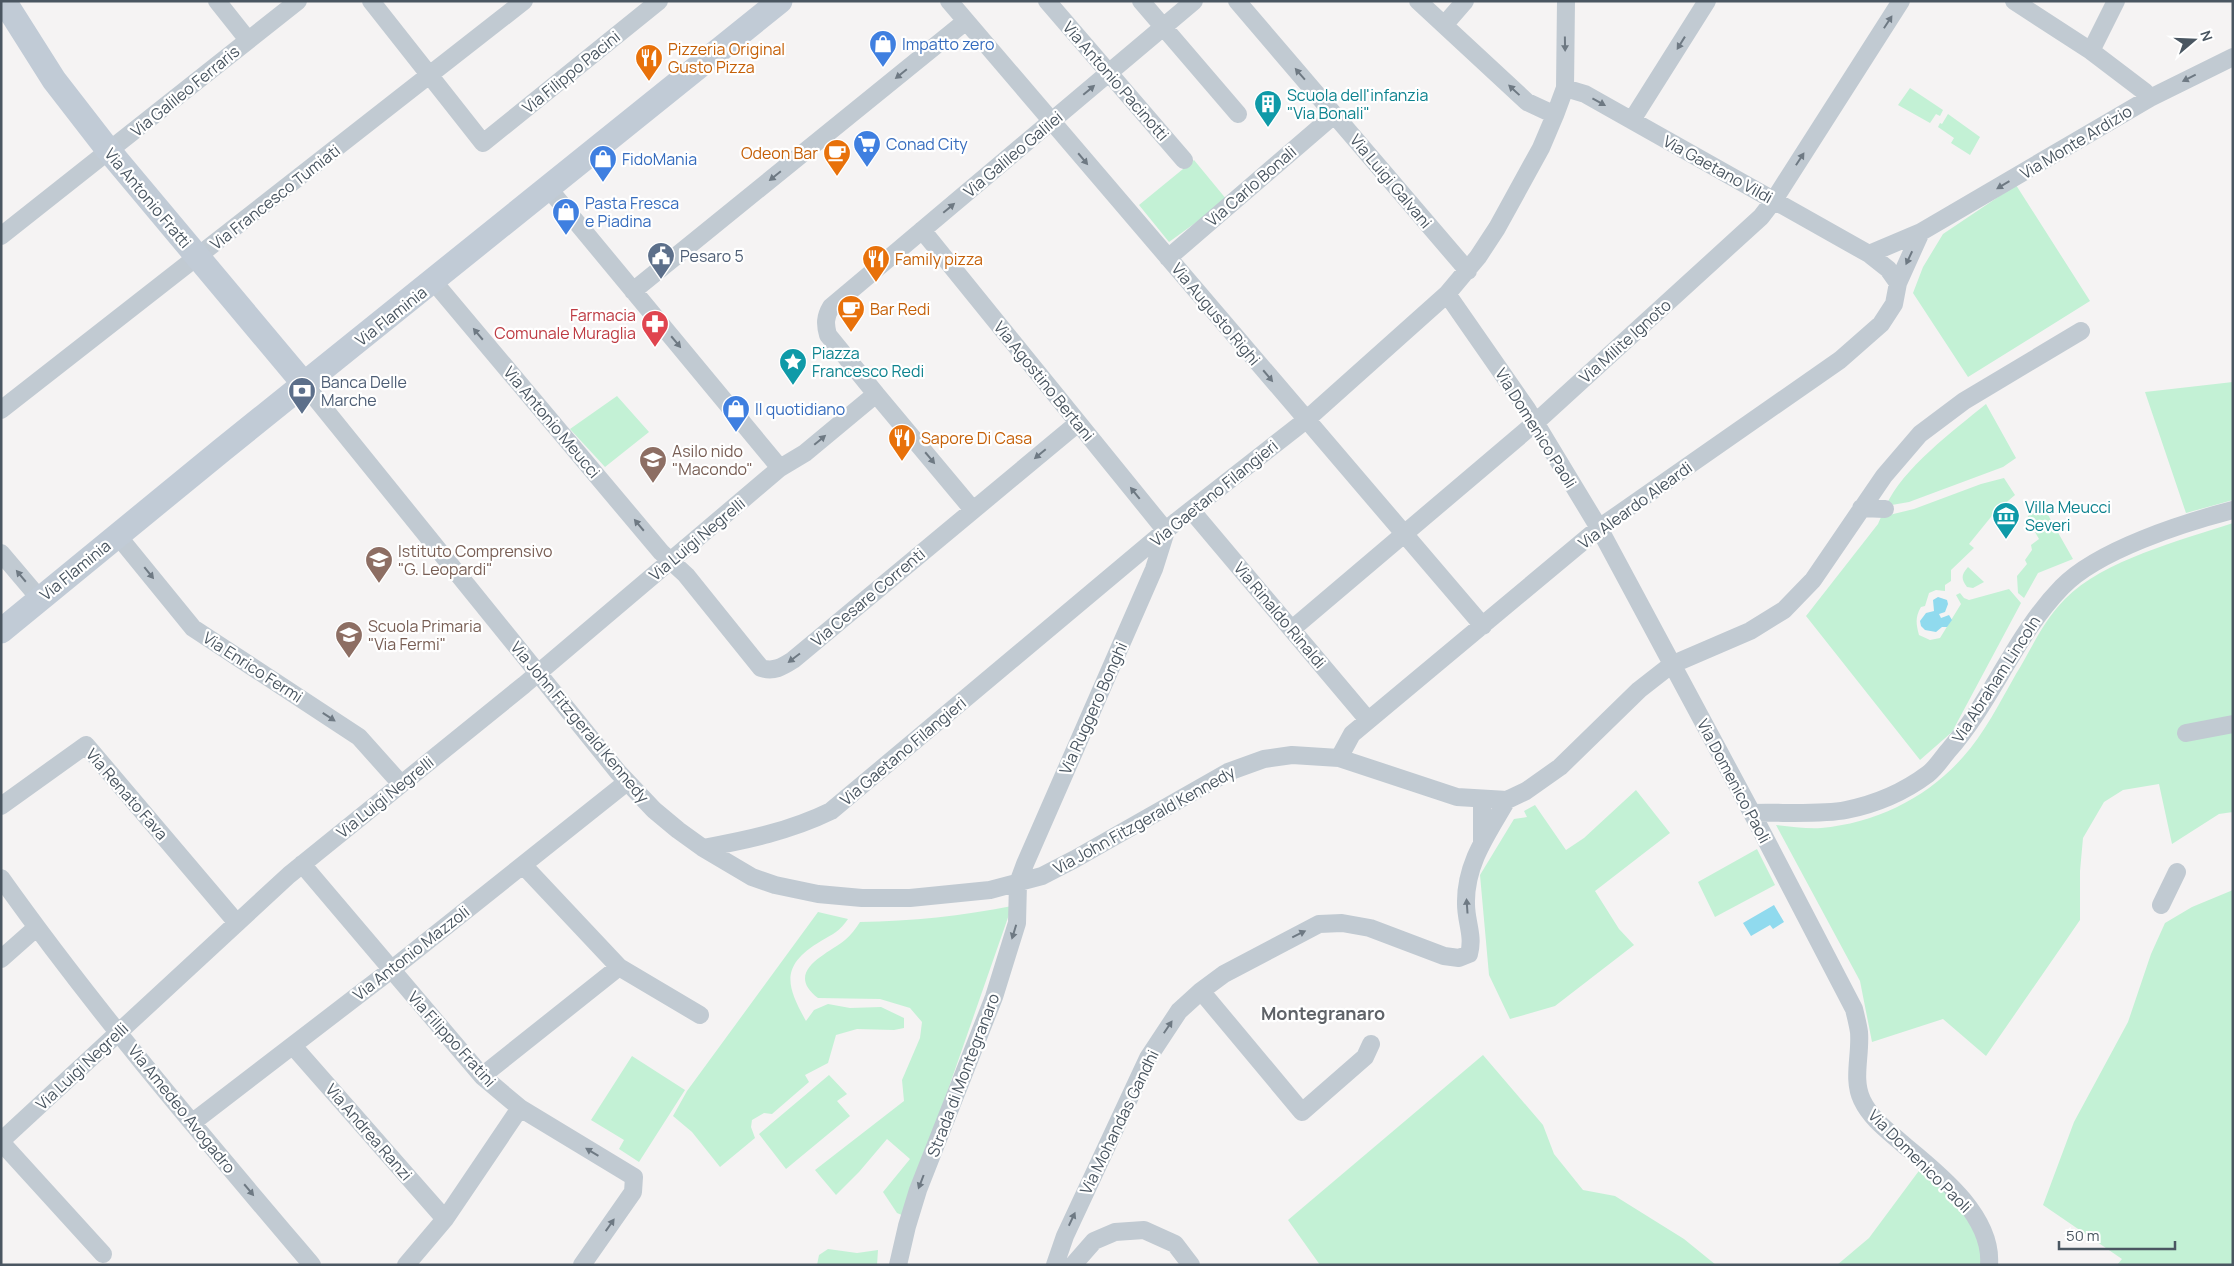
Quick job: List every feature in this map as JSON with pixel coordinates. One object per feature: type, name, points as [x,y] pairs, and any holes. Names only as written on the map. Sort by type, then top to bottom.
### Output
[{"type":"street","name":"Via Antonio Fratti","points":[[4,1],[54,80],[109,152],[305,384]]},
{"type":"street","points":[[217,1],[248,40]]},
{"type":"street","name":"Via Galileo Ferraris","points":[[1,236],[298,1]]},
{"type":"street","points":[[371,1],[431,76]]},
{"type":"street","name":"Via Francesco Tumiati","points":[[1,410],[431,76],[524,1]]},
{"type":"street","name":"Via Filippo Pacini","points":[[431,76],[484,143],[659,1]]},
{"type":"street","name":"Via Flaminia","points":[[1,631],[780,1]]},
{"type":"street","name":"Via Augusto Righi","points":[[949,1],[1483,626]]},
{"type":"street","name":"Via Antonio Pacinotti","points":[[1047,1],[1184,160]]},
{"type":"street","points":[[1141,1],[1238,114]]},
{"type":"street","name":"Via Galileo Galilei","points":[[876,394],[828,335],[825,325],[826,316],[831,308],[1194,1]]},
{"type":"street","name":"Via Luigi Galvani","points":[[1236,1],[1468,271]]},
{"type":"street","points":[[1418,1],[1527,102],[1555,115]]},
{"type":"street","points":[[1445,24],[1465,1]]},
{"type":"street","points":[[1550,1],[1565,8]]},
{"type":"street","points":[[1632,120],[1707,1]]},
{"type":"street","name":"Via Milite Ignoto","points":[[1292,629],[1535,423],[1761,217],[1774,200],[1901,1]]},
{"type":"street","points":[[2014,1],[2091,51],[2145,92],[2150,98]]},
{"type":"street","points":[[2091,51],[2116,1]]},
{"type":"street","name":"Via Gaetano Filangieri","points":[[703,848],[773,833],[808,822],[831,812],[1191,510],[1306,420],[1447,294],[1468,271],[1518,192],[1555,115],[1565,88],[1565,8]]},
{"type":"street","points":[[633,291],[966,21]]},
{"type":"street","name":"Via Monte Ardizio","points":[[1869,254],[1921,232],[2150,98],[2233,57]]},
{"type":"street","name":"Via Gaetano Vildi","points":[[1565,88],[1585,94],[1869,254]]},
{"type":"street","name":"Via Carlo Bonali","points":[[1168,258],[1334,114]]},
{"type":"street","points":[[549,189],[780,468],[805,453],[876,394],[973,510]]},
{"type":"street","name":"Via Agostino Bertani","points":[[922,230],[1166,531]]},
{"type":"street","points":[[1898,283],[1921,232]]},
{"type":"street","points":[[1869,254],[1888,269],[1898,283]]},
{"type":"street","name":"Via Antonio Meucci","points":[[434,282],[662,552],[672,561]]},
{"type":"street","name":"Via Aleardo Aleardi","points":[[1339,758],[1352,734],[1599,528],[1840,360],[1881,324],[1894,304],[1898,283]]},
{"type":"street","name":"Via Domenico Paoli","points":[[1447,294],[1535,423],[1599,528],[1752,813],[1854,1010],[1859,1032],[1857,1080],[1862,1100],[1874,1120],[1931,1168],[1974,1213],[1986,1234],[1989,1265]]},
{"type":"street","name":"Via John Fitzgerald Kennedy","points":[[305,384],[627,782],[654,810],[703,848],[752,877],[775,885],[818,894],[862,898],[910,898],[990,890],[1042,876],[1237,768],[1264,759],[1292,755],[1339,758],[1457,797],[1507,800],[1526,791],[1560,767],[1639,690],[1672,664],[1750,631],[1784,610],[1813,580],[1884,476],[1920,434],[1964,401],[2081,331]]},
{"type":"street","name":"Via Cesare Correnti","points":[[672,561],[762,668],[769,671],[779,669],[793,660],[1078,422]]},
{"type":"street","name":"Via Luigi Negrelli","points":[[1,1141],[302,864],[672,561],[780,468]]},
{"type":"street","points":[[1862,508],[1884,509]]},
{"type":"street","name":"Via Rinaldo Rinaldi","points":[[1191,510],[1368,720]]},
{"type":"street","name":"Via Abraham Lincoln","points":[[1752,813],[1845,810],[1890,798],[1930,773],[1965,732],[2036,616],[2063,586],[2094,563],[2139,542],[2198,519],[2233,510]]},
{"type":"street","name":"Via Ruggero Bonghi","points":[[1018,883],[1154,569],[1166,531]]},
{"type":"street","name":"Via Enrico Fermi","points":[[118,536],[193,628],[359,737],[401,784]]},
{"type":"street","points":[[1,553],[40,599]]},
{"type":"street","points":[[2186,733],[2233,724]]},
{"type":"street","name":"Via Renato Fava","points":[[1,806],[86,745],[237,923]]},
{"type":"street","name":"Via Antonio Mazzoli","points":[[193,1122],[391,970],[627,782]]},
{"type":"street","points":[[1482,799],[1482,842]]},
{"type":"street","points":[[1482,842],[1507,800]]},
{"type":"street","name":"Via Mohandas Gandhi","points":[[1055,1265],[1064,1236],[1148,1058],[1179,1011],[1224,974],[1319,924],[1342,923],[1370,928],[1444,956],[1458,958],[1469,954],[1472,941],[1466,905],[1468,882],[1475,854],[1482,842]]},
{"type":"street","name":"Via Filippo Fratini","points":[[302,864],[482,1076],[520,1108],[634,1178],[633,1192],[582,1265]]},
{"type":"street","points":[[523,865],[619,967],[700,1015]]},
{"type":"street","points":[[2161,905],[2177,872]]},
{"type":"street","name":"Via Amedeo Avogadro","points":[[1,878],[36,928],[118,1032],[312,1265]]},
{"type":"street","name":"Strada di Montegranaro","points":[[898,1265],[918,1190],[997,987],[1017,923],[1018,883]]},
{"type":"street","points":[[1,960],[36,928]]},
{"type":"street","points":[[482,1076],[619,967]]},
{"type":"street","points":[[1201,991],[1302,1112],[1365,1057],[1371,1044]]},
{"type":"street","name":"Via Andrea Ranzi","points":[[293,1046],[446,1219]]},
{"type":"street","points":[[406,1265],[446,1219],[520,1108]]},
{"type":"street","points":[[1,1141],[103,1254]]},
{"type":"street","points":[[1073,1265],[1094,1241],[1115,1232],[1144,1230],[1175,1244],[1191,1265]]},
{"type":"green space","points":[[1910,88],[1943,110],[1940,116],[1936,114],[1930,123],[1898,105]]},
{"type":"green space","points":[[1948,114],[1980,137],[1970,155],[1951,143],[1954,138],[1938,127]]},
{"type":"green space","points":[[1194,160],[1227,200],[1169,242],[1139,205]]},
{"type":"green space","points":[[2016,185],[2090,301],[1968,377],[1913,293],[1923,267],[1943,234]]},
{"type":"green space","points":[[2233,382],[2233,500],[2186,513],[2145,392]]},
{"type":"green space","points":[[617,396],[649,432],[605,467],[570,429]]},
{"type":"green space","points":[[1986,404],[2016,458],[2003,467],[1909,502],[1886,506],[1904,478],[1916,464]]},
{"type":"green space","points":[[2004,478],[2015,495],[1995,512],[1969,544],[1974,548],[1951,570],[1951,581],[1945,585],[1945,591],[1936,590],[1929,593],[1925,606],[1921,607],[1917,617],[1919,635],[1930,640],[1940,638],[1961,604],[1956,595],[1960,593],[1969,600],[2009,589],[2021,603],[1952,732],[1920,760],[1806,616],[1878,524],[1881,517],[1914,509],[1981,484]]},
{"type":"green space","points":[[2039,499],[2073,559],[2038,573],[2024,598],[2018,593],[2017,576],[2027,564],[2025,560],[2032,550],[2031,545],[2039,539],[2027,518]]},
{"type":"green space","points":[[2233,523],[2233,812],[2219,814],[2172,844],[2159,784],[2123,790],[2104,802],[2083,838],[2080,871],[2080,920],[1986,1056],[1943,1019],[1872,1042],[1860,981],[1776,825],[1821,828],[1861,821],[1899,806],[1917,796],[1949,772],[1971,748],[2044,626],[2057,607],[2081,585],[2121,562],[2167,544]]},
{"type":"green space","points":[[1968,567],[1984,582],[1973,588],[1967,587],[1963,577]]},
{"type":"green space","points":[[1636,790],[1670,833],[1595,891],[1619,929],[1634,945],[1555,1006],[1510,1019],[1489,975],[1480,875],[1514,819],[1527,817],[1524,811],[1535,805],[1566,850],[1584,838]]},
{"type":"green space","points":[[1757,849],[1775,885],[1715,917],[1698,882]]},
{"type":"green space","points":[[2233,890],[2233,1265],[2117,1265],[2122,1259],[2043,1205],[2074,1122],[2128,1022],[2151,954],[2165,923],[2192,907]]},
{"type":"green space","points":[[1012,906],[904,1216],[897,1213],[883,1192],[910,1159],[887,1139],[859,1172],[836,1195],[815,1170],[904,1101],[902,1080],[920,1038],[922,1022],[910,1008],[880,999],[818,998],[808,988],[805,980],[807,971],[820,957],[847,938],[860,922],[937,917]]},
{"type":"green space","points":[[818,912],[848,919],[836,932],[808,950],[793,967],[791,986],[806,1021],[814,1010],[828,1004],[850,1008],[881,1007],[904,1018],[904,1028],[894,1030],[857,1029],[836,1035],[828,1063],[805,1075],[809,1082],[772,1114],[764,1113],[752,1120],[751,1127],[755,1138],[720,1167],[692,1132],[673,1116],[687,1091]]},
{"type":"green space","points":[[1483,1055],[1543,1125],[1554,1154],[1583,1190],[1615,1196],[1684,1239],[1716,1265],[1320,1265],[1288,1220]]},
{"type":"green space","points":[[632,1056],[685,1090],[639,1162],[619,1149],[624,1140],[591,1120]]},
{"type":"green space","points":[[829,1075],[847,1094],[837,1101],[850,1116],[786,1169],[759,1134]]},
{"type":"green space","points":[[1921,1168],[1971,1219],[1984,1243],[1983,1265],[1837,1265],[1869,1238]]},
{"type":"green space","points":[[828,1249],[857,1253],[878,1250],[877,1265],[817,1265],[819,1255]]},
{"type":"water","points":[[1938,597],[1947,600],[1948,604],[1945,612],[1939,614],[1941,618],[1949,615],[1952,620],[1947,627],[1942,627],[1936,632],[1925,630],[1921,626],[1920,621],[1926,613],[1934,611],[1933,600]]},
{"type":"water","points":[[1774,905],[1784,922],[1773,929],[1770,925],[1751,936],[1743,923]]},
{"type":"place","name":"Impatto zero","points":[[883,68]]},
{"type":"place","name":"Pizzeria Original Gusto Pizza","points":[[649,82]]},
{"type":"place","name":"Scuola dell'infanzia \"Via Bonali\"","points":[[1268,128]]},
{"type":"place","name":"Conad City","points":[[867,168]]},
{"type":"place","name":"Odeon Bar","points":[[837,177]]},
{"type":"place","name":"FidoMania","points":[[603,183]]},
{"type":"place","name":"Pasta Fresca e Piadina","points":[[566,236]]},
{"type":"place","name":"Pesaro 5","points":[[661,280]]},
{"type":"place","name":"Family pizza","points":[[876,283]]},
{"type":"place","name":"Bar Redi","points":[[851,333]]},
{"type":"place","name":"Farmacia Comunale Muraglia","points":[[655,348]]},
{"type":"place","name":"Piazza Francesco Redi","points":[[793,386]]},
{"type":"place","name":"Banca Delle Marche","points":[[302,415]]},
{"type":"place","name":"Il quotidiano","points":[[736,433]]},
{"type":"place","name":"Sapore Di Casa","points":[[902,462]]},
{"type":"place","name":"Asilo nido \"Macondo\"","points":[[653,484]]},
{"type":"place","name":"Villa Meucci Severi","points":[[2006,540]]},
{"type":"place","name":"Istituto Comprensivo \"G. Leopardi\"","points":[[379,584]]},
{"type":"place","name":"Scuola Primaria \"Via Fermi\"","points":[[349,659]]},
{"type":"district","name":"Montegranaro","points":[[1323,1014]]}]
